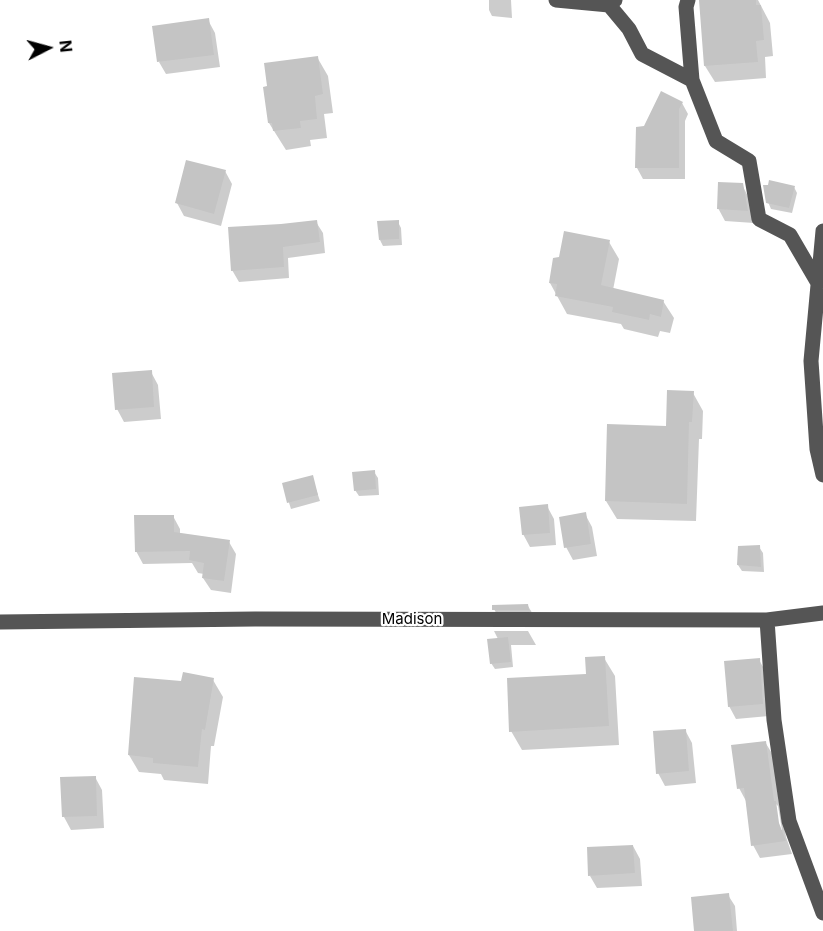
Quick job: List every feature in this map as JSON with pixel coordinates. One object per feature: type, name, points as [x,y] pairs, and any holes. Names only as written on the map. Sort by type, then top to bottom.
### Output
[{"type":"street","points":[[556,0],[612,2],[642,54],[692,80]]},
{"type":"street","points":[[688,0],[686,7],[692,80],[716,141],[749,161],[759,219],[790,235],[818,283]]},
{"type":"street","points":[[823,231],[811,361],[823,475]]},
{"type":"street","points":[[823,598],[823,613]]},
{"type":"street","name":"Madison","points":[[0,622],[255,619],[767,620],[823,613]]},
{"type":"street","points":[[767,620],[774,720],[789,821],[823,913]]},
{"type":"building","points":[[699,0],[756,0],[756,5],[761,5],[764,40],[756,41],[758,62],[704,66]]},
{"type":"building","points":[[209,18],[214,55],[157,62],[152,26]]},
{"type":"building","points":[[318,56],[323,94],[315,96],[317,119],[300,121],[301,128],[273,131],[272,123],[268,123],[263,87],[267,86],[264,63]]},
{"type":"building","points":[[661,91],[683,102],[679,109],[679,168],[635,168],[636,127],[644,126]]},
{"type":"building","points":[[186,160],[226,170],[214,214],[175,203]]},
{"type":"building","points":[[769,180],[795,186],[789,208],[766,203],[763,185],[768,185]]},
{"type":"building","points":[[718,182],[743,183],[748,211],[717,209]]},
{"type":"building","points":[[317,220],[320,242],[283,247],[284,267],[231,271],[228,227]]},
{"type":"building","points":[[399,220],[399,239],[379,240],[377,221]]},
{"type":"building","points":[[564,231],[610,240],[601,285],[664,300],[661,317],[650,314],[649,320],[612,312],[613,307],[555,296],[557,284],[549,283],[553,258],[559,257]]},
{"type":"building","points":[[152,370],[154,407],[115,410],[112,373]]},
{"type":"building","points":[[667,390],[694,391],[692,422],[689,422],[687,504],[605,501],[607,424],[666,426]]},
{"type":"building","points":[[375,470],[376,489],[354,491],[352,472]]},
{"type":"building","points":[[313,475],[318,495],[287,503],[282,483]]},
{"type":"building","points":[[548,504],[550,533],[522,535],[519,507]]},
{"type":"building","points":[[586,512],[591,544],[564,548],[559,517]]},
{"type":"building","points":[[134,515],[174,515],[174,532],[230,540],[224,581],[202,578],[204,563],[189,560],[190,551],[135,552]]},
{"type":"building","points":[[760,545],[761,567],[737,565],[738,546]]},
{"type":"building","points":[[528,604],[529,610],[492,610],[492,605]]},
{"type":"building","points":[[508,637],[511,662],[490,664],[487,639]]},
{"type":"building","points":[[605,656],[609,726],[509,732],[507,678],[586,674],[585,657]]},
{"type":"building","points":[[760,658],[763,704],[728,707],[724,661]]},
{"type":"building","points":[[183,672],[214,678],[205,730],[202,729],[198,767],[153,763],[153,758],[128,755],[134,677],[181,681]]},
{"type":"building","points":[[686,729],[689,771],[656,774],[653,731]]},
{"type":"building","points":[[766,741],[774,801],[776,801],[779,823],[786,841],[751,846],[744,788],[737,789],[731,745]]},
{"type":"building","points":[[96,776],[97,816],[62,817],[60,777]]},
{"type":"building","points":[[633,845],[635,873],[588,876],[587,847]]},
{"type":"building","points":[[729,893],[733,931],[694,931],[691,897]]}]
